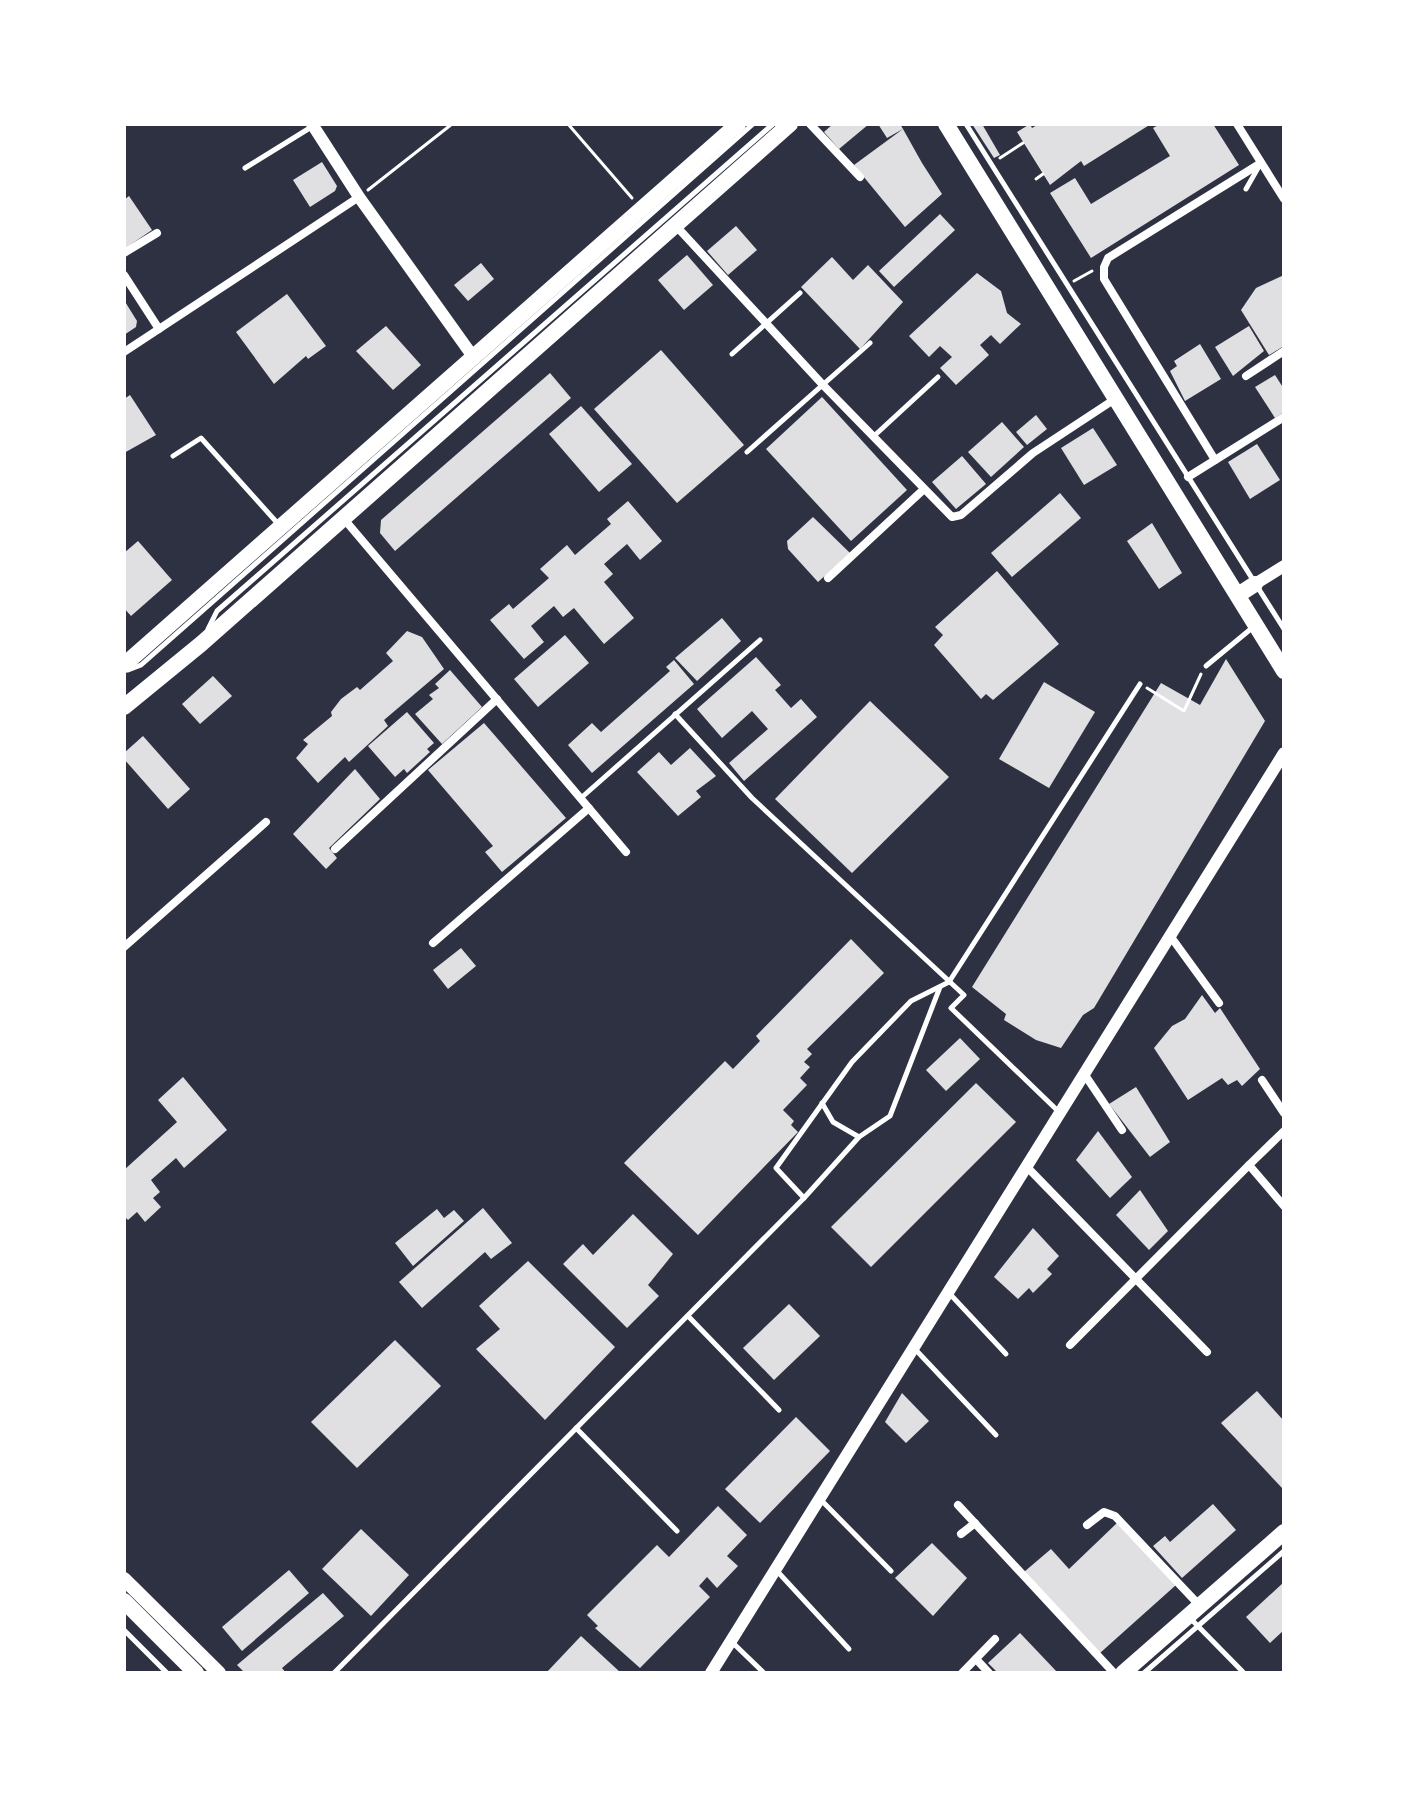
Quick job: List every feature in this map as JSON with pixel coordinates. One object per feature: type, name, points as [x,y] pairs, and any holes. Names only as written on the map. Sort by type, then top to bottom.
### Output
[{"type":"main road","points":[[124,665],[738,124]]},
{"type":"main road","points":[[124,710],[677,227],[790,124]]},
{"type":"main road","points":[[946,124],[1284,671]]},
{"type":"main road","points":[[1238,595],[1255,584]]},
{"type":"main road","points":[[1123,1673],[1195,1616],[1284,1532]]},
{"type":"main road","points":[[124,1579],[219,1673]]},
{"type":"main road","points":[[124,1601],[196,1673]]},
{"type":"street","points":[[810,124],[860,177]]},
{"type":"street","points":[[1237,124],[1284,199]]},
{"type":"street","points":[[313,125],[359,197],[474,358]]},
{"type":"street","points":[[1215,460],[1104,279],[1104,264],[1108,258],[1261,163]]},
{"type":"street","points":[[124,352],[359,197]]},
{"type":"street","points":[[677,227],[948,515],[961,515],[1033,453],[1115,399]]},
{"type":"street","points":[[124,253],[157,233]]},
{"type":"street","points":[[124,275],[159,329]]},
{"type":"street","points":[[1246,376],[1284,351]]},
{"type":"street","points":[[1188,477],[1284,417]]},
{"type":"street","points":[[828,578],[923,490]]},
{"type":"street","points":[[344,519],[626,852]]},
{"type":"street","points":[[1255,584],[1284,566]]},
{"type":"street","points":[[335,849],[497,699]]},
{"type":"street","points":[[711,1673],[1284,753]]},
{"type":"street","points":[[433,943],[589,808]]},
{"type":"street","points":[[124,947],[266,822]]},
{"type":"street","points":[[1171,937],[1219,1003]]},
{"type":"street","points":[[1085,1075],[1122,1130]]},
{"type":"street","points":[[1262,1080],[1284,1113]]},
{"type":"street","points":[[1070,1345],[1284,1131]]},
{"type":"street","points":[[1249,1165],[1284,1206]]},
{"type":"street","points":[[1027,1167],[1207,1352]]},
{"type":"street","points":[[958,1505],[1114,1673]]},
{"type":"street","points":[[1087,1525],[1104,1512],[1115,1516],[1195,1616]]},
{"type":"street","points":[[961,1534],[975,1523]]},
{"type":"street","points":[[962,1673],[995,1639]]},
{"type":"street","points":[[976,1659],[989,1673]]},
{"type":"lane","points":[[124,672],[141,665],[753,124]]},
{"type":"lane","points":[[201,644],[217,611],[773,124]]},
{"type":"lane","points":[[966,124],[1284,629]]},
{"type":"lane","points":[[245,168],[313,125]]},
{"type":"lane","points":[[1246,189],[1261,163]]},
{"type":"lane","points":[[732,354],[800,293]]},
{"type":"lane","points":[[747,452],[870,343]]},
{"type":"lane","points":[[873,437],[938,377]]},
{"type":"lane","points":[[173,456],[201,438],[281,527]]},
{"type":"lane","points":[[1206,666],[1257,626]]},
{"type":"lane","points":[[581,798],[760,640]]},
{"type":"lane","points":[[804,1198],[776,1168],[852,1062],[911,1001],[949,982],[1140,684]]},
{"type":"lane","points":[[675,714],[752,798],[964,995],[951,1008],[1061,1113]]},
{"type":"lane","points":[[334,1673],[804,1198],[859,1137],[890,1116],[941,986]]},
{"type":"lane","points":[[822,1103],[833,1122],[859,1137]]},
{"type":"lane","points":[[949,1293],[1006,1354]]},
{"type":"lane","points":[[688,1316],[779,1410]]},
{"type":"lane","points":[[914,1348],[996,1435]]},
{"type":"lane","points":[[576,1428],[677,1531]]},
{"type":"lane","points":[[820,1500],[891,1571]]},
{"type":"lane","points":[[1144,1673],[1195,1616],[1284,1551]]},
{"type":"lane","points":[[776,1570],[849,1649]]},
{"type":"lane","points":[[1195,1616],[1243,1672]]},
{"type":"lane","points":[[124,1630],[167,1673]]},
{"type":"lane","points":[[732,1641],[764,1673]]},
{"type":"path","points":[[359,197],[450,124]]},
{"type":"path","points":[[568,124],[642,210]]},
{"type":"path","points":[[993,147],[1000,158],[1023,143]]},
{"type":"path","points":[[1036,179],[1043,174]]},
{"type":"path","points":[[1068,284],[1104,264]]},
{"type":"path","points":[[1140,684],[1184,711],[1206,666]]},
{"type":"building","points":[[833,124],[869,124],[839,149],[824,132]]},
{"type":"building","points":[[878,124],[900,124],[903,129],[887,138]]},
{"type":"building","points":[[972,124],[982,124],[1000,155],[994,158]]},
{"type":"building","points":[[1030,124],[1032,128],[1039,124],[1151,124],[1084,166],[1081,161],[1050,185],[1017,132]]},
{"type":"building","points":[[1160,124],[1213,124],[1239,165],[1091,258],[1050,193],[1075,178],[1091,204],[1170,156],[1153,128]]},
{"type":"building","points":[[903,129],[942,194],[905,227],[854,165]]},
{"type":"building","points":[[322,162],[337,186],[335,191],[310,207],[293,180]]},
{"type":"building","points":[[129,196],[152,230],[124,249],[124,200]]},
{"type":"building","points":[[940,214],[955,230],[894,287],[879,271]]},
{"type":"building","points":[[736,226],[757,250],[728,275],[707,251]]},
{"type":"building","points":[[687,255],[713,285],[684,310],[658,280]]},
{"type":"building","points":[[832,257],[853,280],[868,265],[903,302],[860,349],[801,287]]},
{"type":"building","points":[[481,263],[494,279],[468,301],[454,285]]},
{"type":"building","points":[[977,273],[1001,291],[1007,313],[1021,324],[1000,344],[991,335],[980,345],[989,355],[956,385],[940,368],[952,357],[940,346],[929,357],[909,336]]},
{"type":"building","points":[[1284,275],[1284,346],[1269,355],[1241,310],[1256,288]]},
{"type":"building","points":[[287,294],[326,346],[308,359],[306,356],[274,384],[236,332]]},
{"type":"building","points":[[124,300],[137,321],[136,327],[124,335]]},
{"type":"building","points":[[386,326],[421,365],[393,390],[356,351]]},
{"type":"building","points":[[1249,326],[1264,351],[1233,376],[1215,347]]},
{"type":"building","points":[[1200,344],[1221,379],[1185,401],[1170,371],[1177,366],[1174,361]]},
{"type":"building","points":[[661,350],[744,445],[677,503],[594,409]]},
{"type":"building","points":[[550,373],[571,398],[395,551],[380,533],[381,520]]},
{"type":"building","points":[[1275,375],[1284,389],[1284,412],[1275,418],[1255,387]]},
{"type":"building","points":[[130,395],[156,435],[124,453],[124,399]]},
{"type":"building","points":[[822,397],[907,490],[851,541],[766,449]]},
{"type":"building","points":[[581,406],[632,464],[599,492],[549,434]]},
{"type":"building","points":[[1036,415],[1047,429],[1027,445],[1016,432]]},
{"type":"building","points":[[1002,422],[1024,447],[991,477],[968,452]]},
{"type":"building","points":[[1093,428],[1117,465],[1084,485],[1061,448]]},
{"type":"building","points":[[1257,444],[1280,480],[1250,499],[1228,462]]},
{"type":"building","points":[[962,456],[986,484],[956,509],[932,482]]},
{"type":"building","points":[[1060,493],[1081,518],[1012,577],[991,553]]},
{"type":"building","points":[[628,501],[662,541],[640,560],[627,544],[604,564],[613,574],[604,582],[634,618],[604,644],[574,608],[563,617],[554,606],[531,626],[544,642],[524,659],[490,620],[509,604],[513,609],[549,578],[540,569],[567,545],[575,555],[611,524],[607,519]]},
{"type":"building","points":[[813,517],[850,553],[818,582],[788,549],[787,541]]},
{"type":"building","points":[[1152,523],[1182,573],[1159,589],[1127,541]]},
{"type":"building","points":[[138,541],[172,580],[131,616],[124,608],[124,553]]},
{"type":"building","points":[[997,571],[1059,644],[993,700],[986,694],[981,699],[934,645],[943,635],[935,627]]},
{"type":"building","points":[[722,618],[741,641],[697,681],[675,658]]},
{"type":"building","points":[[407,631],[422,637],[444,669],[384,720],[388,726],[349,762],[345,757],[318,783],[296,758],[308,744],[303,740],[332,716],[331,712],[341,699],[357,687],[360,690],[393,661],[386,653]]},
{"type":"building","points":[[565,635],[589,663],[538,707],[514,679]]},
{"type":"building","points":[[756,657],[781,685],[775,690],[791,708],[801,699],[817,717],[744,781],[729,763],[768,729],[752,711],[722,738],[697,709]]},
{"type":"building","points":[[1226,659],[1265,721],[1094,1008],[1083,1015],[1061,1048],[1036,1040],[1004,1020],[1006,1014],[972,987],[1161,683],[1200,705]]},
{"type":"building","points":[[674,660],[694,684],[592,773],[568,745],[592,723],[601,732],[670,671],[666,667]]},
{"type":"building","points":[[450,670],[482,707],[442,744],[415,714],[433,699],[429,695],[439,688],[435,684]]},
{"type":"building","points":[[213,676],[232,696],[200,724],[182,704]]},
{"type":"building","points":[[1044,682],[1095,712],[1049,788],[999,759]]},
{"type":"building","points":[[870,701],[949,777],[852,873],[775,799]]},
{"type":"building","points":[[407,712],[434,743],[427,749],[430,752],[407,773],[404,769],[395,777],[368,746]]},
{"type":"building","points":[[484,723],[566,818],[502,872],[485,852],[493,846],[428,770]]},
{"type":"building","points":[[143,736],[190,789],[168,809],[124,759],[124,753]]},
{"type":"building","points":[[690,748],[716,776],[696,791],[701,797],[678,816],[637,772],[659,752],[671,765]]},
{"type":"building","points":[[355,769],[380,799],[329,848],[337,858],[326,869],[293,834]]},
{"type":"building","points":[[851,939],[884,973],[807,1049],[812,1054],[804,1062],[810,1067],[800,1078],[807,1085],[783,1110],[794,1121],[791,1125],[798,1132],[698,1235],[624,1163],[725,1061],[733,1069],[760,1041],[756,1036]]},
{"type":"building","points":[[461,948],[476,966],[448,989],[433,970]]},
{"type":"building","points":[[1202,995],[1215,1013],[1220,1008],[1260,1069],[1242,1086],[1237,1080],[1228,1085],[1222,1078],[1188,1100],[1154,1048],[1172,1026],[1185,1019]]},
{"type":"building","points":[[960,1038],[980,1059],[946,1091],[926,1070]]},
{"type":"building","points":[[183,1077],[227,1130],[184,1168],[176,1158],[151,1180],[160,1192],[153,1198],[161,1207],[145,1222],[137,1212],[128,1220],[124,1216],[124,1170],[177,1122],[158,1100]]},
{"type":"building","points":[[976,1083],[1016,1122],[871,1267],[831,1227]]},
{"type":"building","points":[[1136,1087],[1170,1142],[1150,1157],[1109,1104]]},
{"type":"building","points":[[1098,1131],[1132,1177],[1110,1198],[1076,1160]]},
{"type":"building","points":[[1140,1190],[1168,1231],[1149,1250],[1116,1215]]},
{"type":"building","points":[[483,1208],[512,1243],[491,1259],[485,1252],[422,1308],[399,1282]]},
{"type":"building","points":[[437,1209],[444,1218],[454,1210],[464,1221],[413,1266],[395,1243]]},
{"type":"building","points":[[633,1214],[673,1254],[648,1285],[659,1296],[627,1328],[563,1264],[583,1244],[593,1255]]},
{"type":"building","points":[[1033,1228],[1059,1256],[1047,1269],[1052,1274],[1033,1293],[1029,1288],[1018,1299],[994,1277]]},
{"type":"building","points":[[528,1261],[615,1347],[545,1420],[476,1349],[500,1329],[479,1306]]},
{"type":"building","points":[[789,1304],[820,1336],[774,1380],[743,1348]]},
{"type":"building","points":[[395,1340],[441,1386],[357,1468],[311,1422]]},
{"type":"building","points":[[1257,1391],[1284,1421],[1282,1488],[1221,1423]]},
{"type":"building","points":[[902,1393],[929,1421],[906,1443],[885,1422]]},
{"type":"building","points":[[796,1417],[830,1451],[760,1523],[725,1489]]},
{"type":"building","points":[[1213,1504],[1236,1530],[1182,1578],[1153,1546],[1165,1536],[1170,1542]]},
{"type":"building","points":[[718,1506],[747,1535],[727,1556],[738,1566],[717,1588],[707,1577],[699,1586],[710,1597],[640,1668],[595,1628],[598,1626],[587,1615],[657,1545],[669,1557]]},
{"type":"building","points":[[1117,1523],[1176,1585],[1100,1653],[1024,1572],[1051,1549],[1069,1569]]},
{"type":"building","points":[[361,1529],[409,1575],[371,1616],[322,1569]]},
{"type":"building","points":[[932,1543],[967,1578],[933,1616],[895,1578]]},
{"type":"building","points":[[289,1570],[309,1593],[242,1651],[222,1627]]},
{"type":"building","points":[[1284,1582],[1284,1630],[1270,1643],[1246,1617]]},
{"type":"building","points":[[323,1593],[344,1616],[282,1668],[286,1673],[245,1673],[237,1665]]},
{"type":"building","points":[[1020,1633],[1058,1673],[998,1673],[988,1663]]},
{"type":"building","points":[[581,1636],[621,1673],[546,1673]]}]
